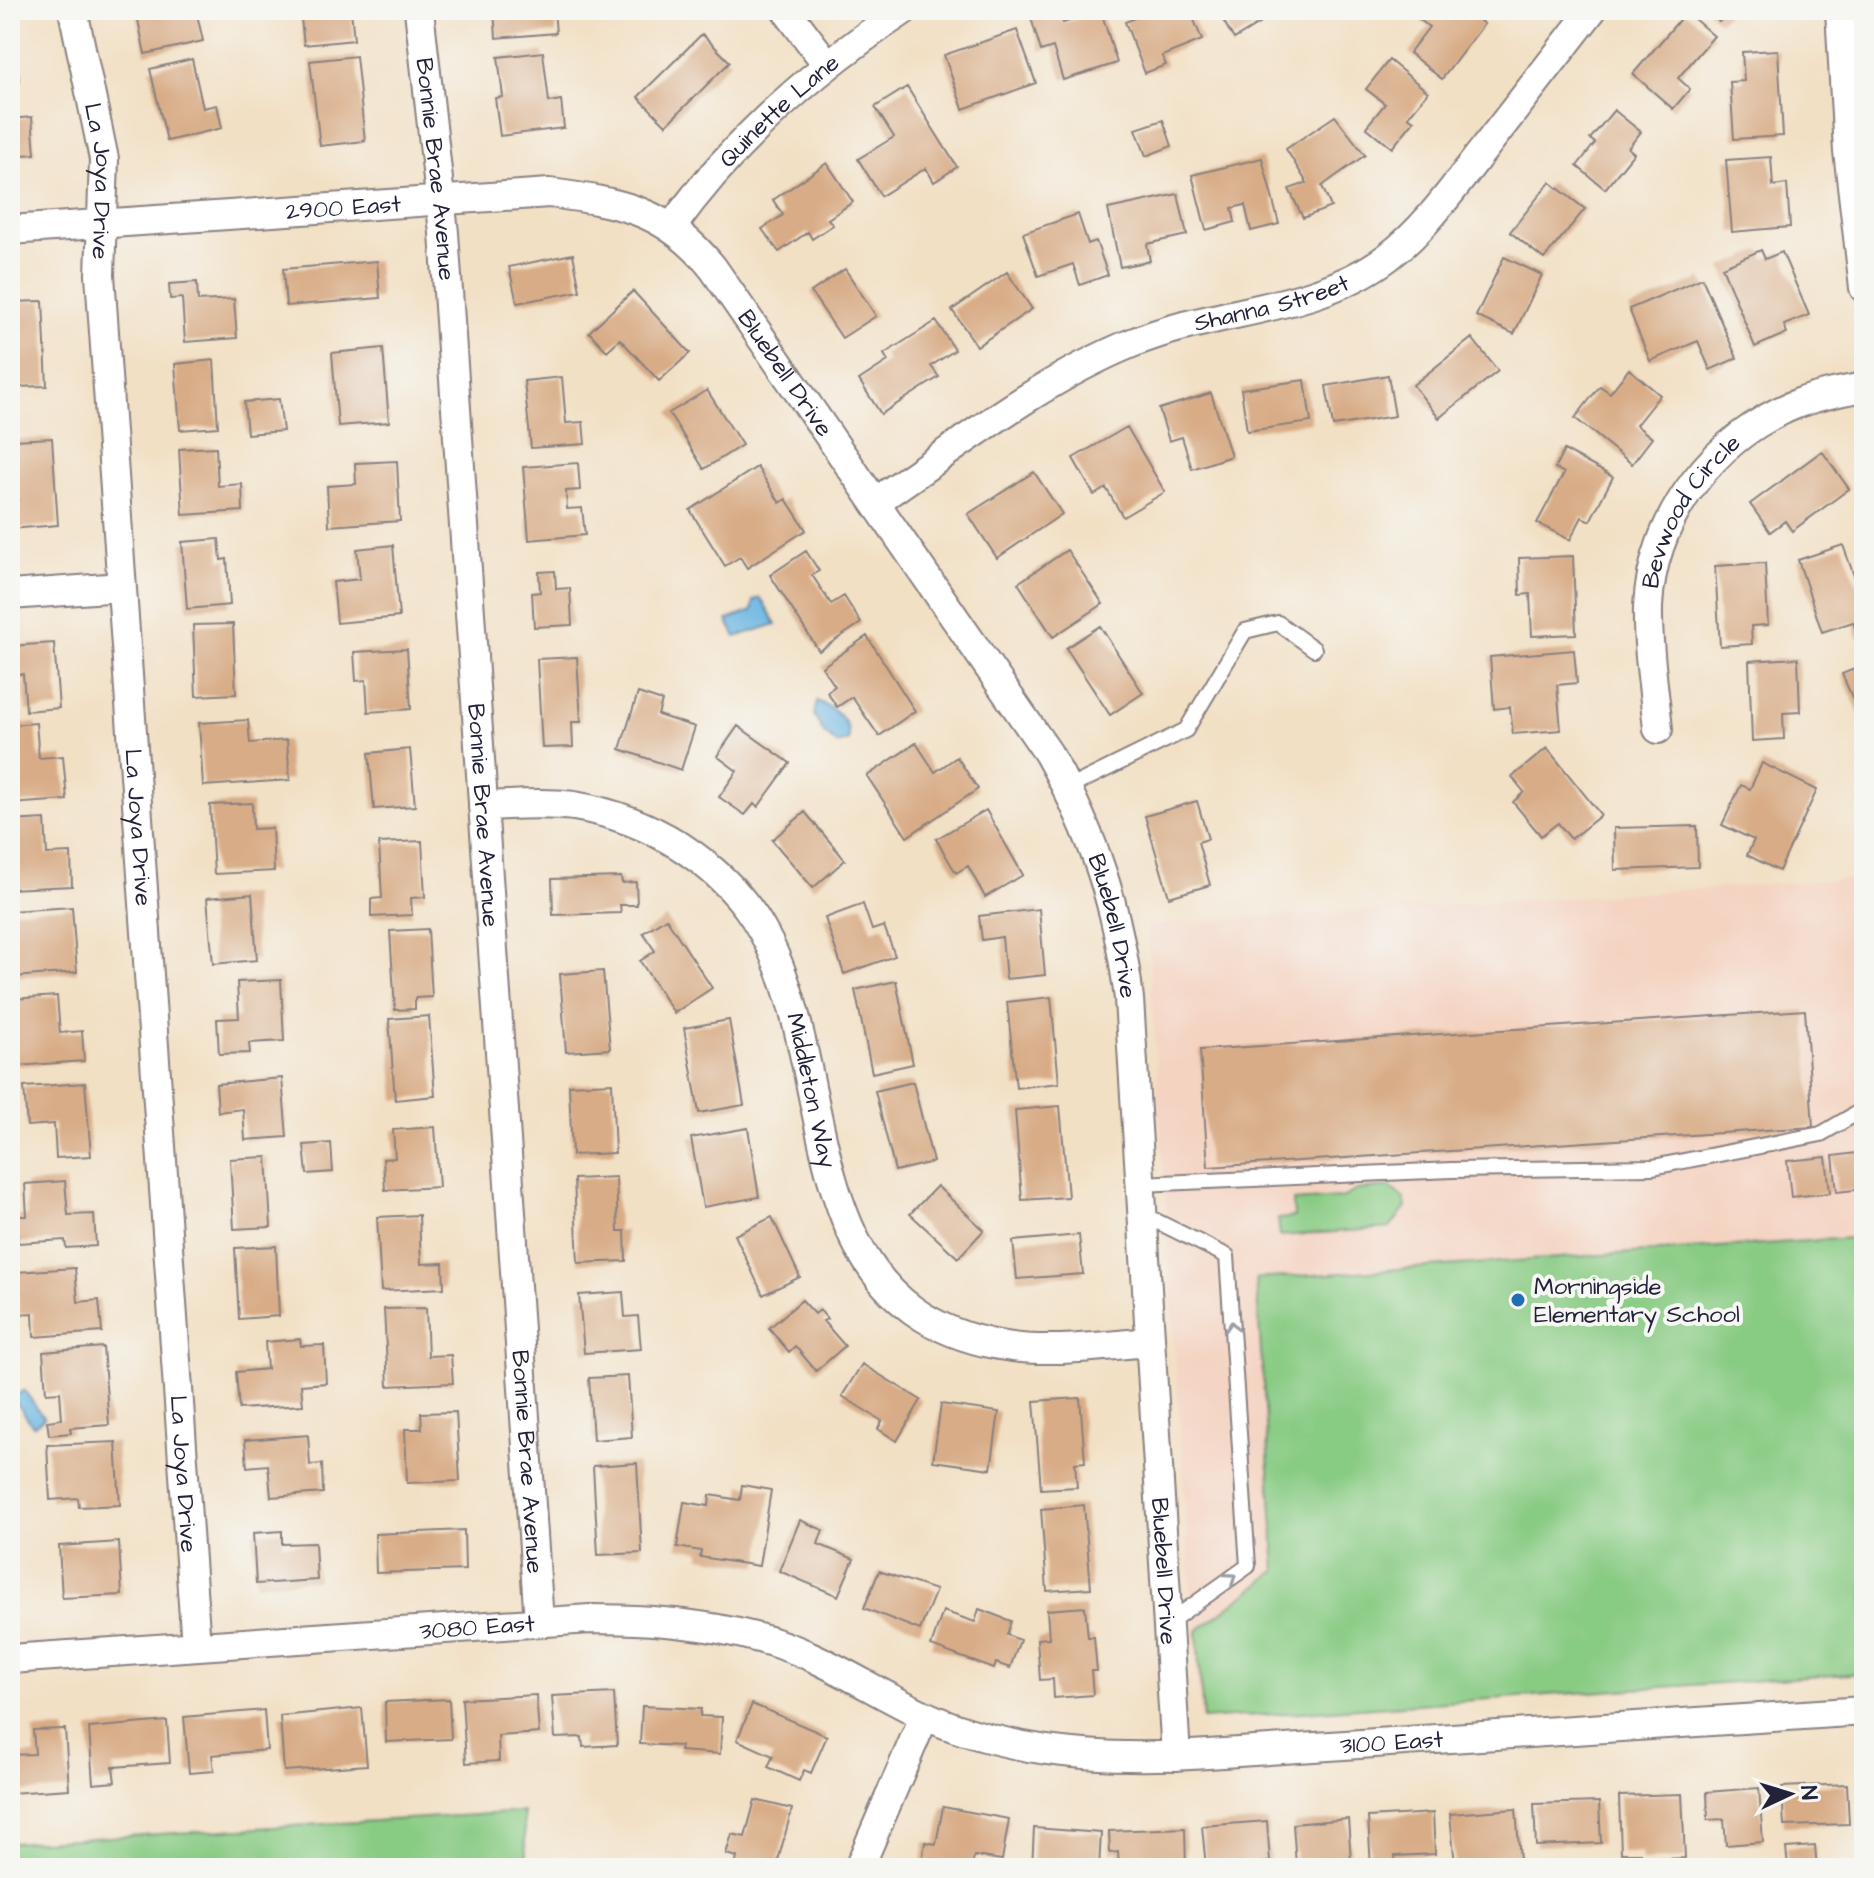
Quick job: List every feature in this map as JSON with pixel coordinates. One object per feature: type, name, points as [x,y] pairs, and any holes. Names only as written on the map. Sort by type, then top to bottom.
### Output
[{"type":"street","name":"La Joya Drive","points":[[73,10],[104,159],[100,275],[196,1646]]},
{"type":"street","name":"Bonnie Brae Avenue","points":[[419,10],[441,201],[539,1622]]},
{"type":"street","points":[[786,10],[827,64]]},
{"type":"street","name":"Quinette Lane","points":[[671,228],[699,190],[796,90],[827,64],[904,10]]},
{"type":"street","name":"Shanna Street","points":[[875,502],[1093,360],[1176,327],[1299,300],[1330,290],[1388,257],[1434,213],[1592,10]]},
{"type":"street","points":[[1840,10],[1848,151],[1864,288]]},
{"type":"street","name":"2900 East","points":[[10,230],[549,193],[617,202],[671,228]]},
{"type":"street","name":"Bluebell Drive","points":[[671,228],[713,268],[1037,736],[1068,788],[1104,872],[1120,934],[1129,999],[1176,1756]]},
{"type":"street","name":"Bevwood Circle","points":[[1658,729],[1648,604],[1661,545],[1688,490],[1728,445],[1774,414],[1827,394],[1864,387]]},
{"type":"street","points":[[10,595],[121,587]]},
{"type":"street","name":"Middleton Way","points":[[483,806],[561,805],[617,816],[670,840],[695,856],[739,897],[767,940],[790,997],[837,1202],[860,1251],[897,1294],[941,1325],[998,1345],[1052,1349],[1150,1342]]},
{"type":"street","name":"3080 East","points":[[10,1659],[539,1622],[658,1619],[761,1640],[808,1656],[924,1717]]},
{"type":"street","name":"3100 East","points":[[924,1717],[968,1733],[1067,1754],[1176,1756],[1864,1711]]},
{"type":"street","points":[[859,1868],[924,1717]]},
{"type":"lane","points":[[1068,788],[1186,730],[1245,631],[1278,623],[1314,649]]},
{"type":"lane","points":[[1140,1184],[1452,1170],[1653,1167],[1821,1134],[1864,1109]]},
{"type":"lane","points":[[1142,1214],[1227,1256],[1248,1566],[1168,1623]]},
{"type":"shaded area","name":"Morningside Elementary School","points":[[1864,878],[1864,1675],[1199,1718],[1147,925]]},
{"type":"green space","points":[[1390,1187],[1404,1199],[1406,1207],[1390,1228],[1280,1236],[1278,1219],[1294,1217],[1293,1201],[1342,1198],[1357,1190]]},
{"type":"green space","points":[[1864,1237],[1864,1673],[1203,1719],[1197,1631],[1276,1571],[1256,1279]]},
{"type":"green space","points":[[523,1812],[527,1868],[10,1868],[10,1843]]},
{"type":"water","points":[[761,598],[776,624],[736,637],[727,620],[752,611],[754,600]]},
{"type":"water","points":[[817,701],[835,711],[844,721],[848,741],[837,744],[824,733],[814,715]]},
{"type":"water","points":[[24,1390],[44,1418],[33,1426],[13,1398]]},
{"type":"building","points":[[136,10],[182,10],[182,13],[196,10],[203,41],[145,54]]},
{"type":"building","points":[[300,10],[351,10],[354,40],[304,45]]},
{"type":"building","points":[[494,10],[554,10],[556,33],[496,38]]},
{"type":"building","points":[[1056,10],[1063,23],[1101,11],[1117,63],[1063,80],[1053,47],[1041,51],[1031,18]]},
{"type":"building","points":[[1154,10],[1190,10],[1202,40],[1162,56],[1166,65],[1145,73],[1125,22]]},
{"type":"building","points":[[1217,10],[1255,10],[1262,22],[1234,39]]},
{"type":"building","points":[[1426,10],[1466,10],[1484,24],[1442,79],[1409,53],[1429,27],[1419,19]]},
{"type":"building","points":[[1707,10],[1731,10],[1719,22]]},
{"type":"building","points":[[1686,12],[1714,36],[1678,78],[1690,89],[1673,109],[1633,74]]},
{"type":"building","points":[[1017,30],[1036,83],[963,109],[944,55]]},
{"type":"building","points":[[702,34],[730,62],[666,125],[638,97]]},
{"type":"building","points":[[1778,50],[1783,136],[1734,139],[1730,82],[1744,81],[1742,52]]},
{"type":"building","points":[[543,52],[549,102],[561,100],[564,128],[500,136],[495,98],[503,97],[498,57]]},
{"type":"building","points":[[13,53],[20,82],[10,84],[10,54]]},
{"type":"building","points":[[356,56],[365,141],[320,146],[310,61]]},
{"type":"building","points":[[192,59],[203,108],[217,105],[222,128],[167,141],[150,69]]},
{"type":"building","points":[[1389,60],[1428,92],[1408,117],[1414,121],[1392,148],[1366,127],[1385,104],[1366,89]]},
{"type":"building","points":[[907,87],[957,167],[934,182],[926,168],[881,196],[858,159],[894,137],[875,107]]},
{"type":"building","points":[[1614,110],[1641,132],[1628,148],[1634,153],[1605,189],[1577,166],[1595,143],[1590,139]]},
{"type":"building","points":[[1335,116],[1365,155],[1322,186],[1331,207],[1303,218],[1289,189],[1307,183],[1286,149]]},
{"type":"building","points":[[32,117],[35,154],[10,156],[10,119]]},
{"type":"building","points":[[1163,120],[1172,146],[1146,156],[1136,129]]},
{"type":"building","points":[[1771,157],[1773,186],[1787,184],[1790,227],[1732,232],[1726,160]]},
{"type":"building","points":[[1262,158],[1279,224],[1251,231],[1245,205],[1232,208],[1235,222],[1206,230],[1192,175]]},
{"type":"building","points":[[827,163],[853,202],[828,219],[833,225],[812,239],[808,232],[779,252],[762,229],[783,215],[773,200]]},
{"type":"building","points":[[1550,182],[1585,209],[1544,259],[1510,232]]},
{"type":"building","points":[[1178,194],[1187,235],[1147,244],[1150,261],[1120,267],[1108,209]]},
{"type":"building","points":[[1078,214],[1088,244],[1096,241],[1108,275],[1080,285],[1073,264],[1038,276],[1023,233]]},
{"type":"building","points":[[1761,250],[1765,259],[1782,252],[1809,315],[1784,325],[1787,333],[1755,347],[1722,267]]},
{"type":"building","points":[[573,254],[580,291],[517,303],[509,267]]},
{"type":"building","points":[[1504,257],[1542,275],[1514,334],[1476,316]]},
{"type":"building","points":[[377,261],[380,298],[286,306],[283,269]]},
{"type":"building","points":[[845,269],[876,316],[842,338],[811,292]]},
{"type":"building","points":[[1007,272],[1032,309],[977,346],[952,310]]},
{"type":"building","points":[[1702,278],[1737,358],[1710,370],[1698,341],[1650,361],[1629,309]]},
{"type":"building","points":[[197,282],[198,301],[234,299],[237,338],[185,342],[182,298],[170,299],[169,284]]},
{"type":"building","points":[[633,291],[690,353],[659,381],[620,339],[607,351],[589,332]]},
{"type":"building","points":[[43,301],[47,386],[15,387],[14,362],[10,363],[10,302]]},
{"type":"building","points":[[936,321],[955,350],[931,366],[939,377],[881,414],[859,380],[888,361],[884,354]]},
{"type":"building","points":[[1472,338],[1498,371],[1439,418],[1413,385]]},
{"type":"building","points":[[383,348],[389,422],[338,426],[332,353]]},
{"type":"building","points":[[214,360],[218,427],[180,430],[175,364]]},
{"type":"building","points":[[1629,369],[1660,395],[1636,425],[1652,438],[1632,464],[1575,418],[1600,386],[1610,393]]},
{"type":"building","points":[[1388,375],[1395,416],[1333,426],[1326,386]]},
{"type":"building","points":[[562,377],[566,423],[583,422],[585,444],[531,448],[524,381]]},
{"type":"building","points":[[1305,380],[1311,422],[1247,431],[1241,389]]},
{"type":"building","points":[[707,390],[742,445],[704,469],[669,413]]},
{"type":"building","points":[[1211,393],[1231,456],[1192,469],[1182,437],[1169,441],[1159,409]]},
{"type":"building","points":[[279,399],[283,431],[247,434],[244,402]]},
{"type":"building","points":[[1127,427],[1165,492],[1123,517],[1106,488],[1094,495],[1073,458]]},
{"type":"building","points":[[52,438],[58,525],[10,529],[10,501],[18,500],[14,440]]},
{"type":"building","points":[[216,447],[218,486],[242,484],[243,511],[183,515],[179,449]]},
{"type":"building","points":[[1564,450],[1613,477],[1590,521],[1582,517],[1570,540],[1537,523],[1564,473],[1555,468]]},
{"type":"building","points":[[1822,451],[1849,489],[1792,531],[1785,521],[1770,532],[1750,504]]},
{"type":"building","points":[[397,461],[400,521],[329,526],[327,486],[356,484],[355,463]]},
{"type":"building","points":[[578,463],[580,490],[566,491],[567,509],[582,508],[585,535],[529,540],[523,467]]},
{"type":"building","points":[[757,467],[780,503],[786,499],[806,530],[747,568],[740,557],[725,566],[690,510]]},
{"type":"building","points":[[1034,472],[1062,514],[997,558],[968,514]]},
{"type":"building","points":[[219,539],[221,560],[227,559],[230,605],[187,609],[182,542]]},
{"type":"building","points":[[393,545],[399,617],[337,623],[333,582],[360,579],[357,549]]},
{"type":"building","points":[[1843,545],[1864,604],[1864,638],[1859,640],[1853,622],[1822,632],[1798,560]]},
{"type":"building","points":[[1067,550],[1103,604],[1053,637],[1018,583]]},
{"type":"building","points":[[806,551],[819,571],[812,575],[831,604],[844,596],[861,623],[819,651],[770,575]]},
{"type":"building","points":[[1573,556],[1576,634],[1532,636],[1530,594],[1520,595],[1519,558]]},
{"type":"building","points":[[1765,563],[1768,625],[1751,626],[1752,644],[1720,646],[1715,566]]},
{"type":"building","points":[[555,571],[556,589],[570,588],[572,625],[534,627],[532,593],[540,592],[539,572]]},
{"type":"building","points":[[233,624],[236,694],[196,696],[193,625]]},
{"type":"building","points":[[1100,626],[1143,693],[1110,715],[1066,648]]},
{"type":"building","points":[[867,636],[915,711],[879,736],[852,697],[837,707],[827,692],[835,686],[822,667]]},
{"type":"building","points":[[54,643],[59,708],[26,711],[23,674],[10,675],[10,646]]},
{"type":"building","points":[[407,649],[411,709],[368,712],[366,680],[356,681],[354,652]]},
{"type":"building","points":[[1574,650],[1577,683],[1557,685],[1561,730],[1513,734],[1510,707],[1494,709],[1490,657]]},
{"type":"building","points":[[577,657],[581,722],[572,722],[573,747],[542,748],[537,659]]},
{"type":"building","points":[[1798,658],[1800,712],[1783,713],[1784,739],[1752,741],[1749,661]]},
{"type":"building","points":[[1864,665],[1864,725],[1842,674]]},
{"type":"building","points":[[638,693],[662,701],[658,715],[695,727],[681,770],[620,749]]},
{"type":"building","points":[[248,720],[250,743],[287,740],[290,780],[203,786],[199,723]]},
{"type":"building","points":[[36,723],[39,758],[63,756],[67,800],[10,804],[10,725]]},
{"type":"building","points":[[738,726],[790,763],[758,807],[754,804],[745,815],[719,797],[737,771],[717,756]]},
{"type":"building","points":[[916,743],[935,772],[957,757],[978,789],[907,837],[867,776]]},
{"type":"building","points":[[1547,748],[1601,815],[1571,839],[1558,823],[1541,836],[1513,802],[1524,792],[1512,777]]},
{"type":"building","points":[[410,749],[415,806],[374,809],[369,753]]},
{"type":"building","points":[[1762,763],[1817,790],[1779,871],[1747,855],[1754,840],[1722,825],[1741,785],[1750,789]]},
{"type":"building","points":[[1197,801],[1208,839],[1198,842],[1210,885],[1169,897],[1145,816]]},
{"type":"building","points":[[252,803],[253,829],[272,828],[274,871],[214,874],[210,805]]},
{"type":"building","points":[[986,810],[1023,875],[985,897],[968,866],[956,873],[936,839]]},
{"type":"building","points":[[805,812],[845,860],[813,888],[772,840]]},
{"type":"building","points":[[45,819],[47,854],[71,853],[72,886],[10,889],[10,821]]},
{"type":"building","points":[[1697,826],[1698,867],[1615,870],[1614,828]]},
{"type":"building","points":[[422,841],[425,897],[411,898],[412,915],[371,917],[371,899],[382,898],[379,843]]},
{"type":"building","points":[[621,877],[622,883],[636,882],[637,905],[620,905],[621,913],[553,915],[552,879]]},
{"type":"building","points":[[252,894],[257,960],[213,964],[207,898]]},
{"type":"building","points":[[863,904],[872,930],[884,926],[895,956],[844,974],[825,918]]},
{"type":"building","points":[[72,907],[77,972],[13,977],[10,911]]},
{"type":"building","points":[[1039,909],[1045,975],[1006,979],[1002,937],[982,940],[979,916]]},
{"type":"building","points":[[666,918],[712,988],[674,1013],[640,961],[655,951],[643,933]]},
{"type":"building","points":[[428,929],[432,997],[415,998],[415,1009],[395,1010],[390,931]]},
{"type":"building","points":[[1864,941],[1864,979],[1861,980],[1857,942]]},
{"type":"building","points":[[603,971],[610,1049],[566,1052],[560,974]]},
{"type":"building","points":[[281,980],[284,1041],[249,1043],[250,1053],[219,1054],[217,1019],[239,1018],[237,982]]},
{"type":"building","points":[[896,981],[913,1064],[872,1073],[855,990]]},
{"type":"building","points":[[57,996],[60,1033],[82,1031],[84,1061],[17,1066],[12,999]]},
{"type":"building","points":[[1051,997],[1059,1083],[1016,1088],[1007,1002]]},
{"type":"building","points":[[1805,1010],[1813,1127],[1208,1167],[1200,1050]]},
{"type":"building","points":[[429,1016],[435,1096],[395,1100],[389,1019]]},
{"type":"building","points":[[729,1020],[744,1105],[699,1113],[684,1028]]},
{"type":"building","points":[[282,1078],[287,1137],[245,1140],[243,1109],[218,1112],[216,1084]]},
{"type":"building","points":[[913,1082],[933,1162],[895,1171],[875,1091]]},
{"type":"building","points":[[85,1083],[91,1156],[56,1158],[54,1124],[27,1126],[24,1087]]},
{"type":"building","points":[[612,1083],[615,1153],[572,1155],[569,1085]]},
{"type":"building","points":[[1060,1106],[1068,1197],[1022,1200],[1015,1110]]},
{"type":"building","points":[[435,1127],[439,1187],[385,1190],[383,1159],[395,1158],[393,1130]]},
{"type":"building","points":[[748,1128],[759,1197],[703,1207],[691,1138]]},
{"type":"building","points":[[331,1143],[333,1172],[307,1174],[304,1145]]},
{"type":"building","points":[[1864,1152],[1864,1189],[1837,1192],[1833,1156]]},
{"type":"building","points":[[267,1157],[271,1227],[234,1229],[230,1159]]},
{"type":"building","points":[[1826,1157],[1830,1193],[1791,1197],[1787,1161]]},
{"type":"building","points":[[616,1177],[618,1231],[625,1231],[626,1261],[578,1263],[574,1179]]},
{"type":"building","points":[[65,1181],[68,1215],[94,1214],[96,1246],[66,1248],[65,1240],[18,1243],[16,1216],[27,1216],[25,1184]]},
{"type":"building","points":[[937,1186],[984,1230],[958,1258],[910,1214]]},
{"type":"building","points":[[419,1215],[421,1264],[443,1263],[444,1288],[381,1291],[377,1217]]},
{"type":"building","points":[[772,1217],[800,1277],[763,1295],[735,1235]]},
{"type":"building","points":[[1079,1235],[1083,1274],[1017,1279],[1013,1241]]},
{"type":"building","points":[[276,1246],[279,1316],[239,1319],[235,1248]]},
{"type":"building","points":[[75,1268],[78,1302],[99,1300],[102,1332],[34,1337],[33,1313],[19,1314],[16,1272]]},
{"type":"building","points":[[623,1292],[625,1317],[638,1316],[641,1349],[584,1353],[579,1295]]},
{"type":"building","points":[[802,1300],[815,1314],[820,1310],[827,1319],[823,1321],[845,1346],[816,1371],[795,1346],[789,1352],[769,1328]]},
{"type":"building","points":[[426,1308],[428,1356],[451,1355],[453,1383],[388,1386],[384,1309]]},
{"type":"building","points":[[300,1339],[301,1346],[324,1345],[326,1383],[301,1385],[303,1405],[239,1409],[236,1372],[267,1369],[265,1342]]},
{"type":"building","points":[[103,1347],[109,1425],[70,1428],[71,1433],[49,1435],[47,1421],[62,1419],[60,1392],[46,1393],[43,1352]]},
{"type":"building","points":[[862,1364],[921,1400],[897,1441],[878,1429],[882,1421],[842,1396]]},
{"type":"building","points":[[628,1376],[632,1437],[593,1440],[589,1378]]},
{"type":"building","points":[[1080,1398],[1085,1462],[1075,1463],[1077,1487],[1041,1489],[1034,1401]]},
{"type":"building","points":[[941,1404],[999,1412],[991,1469],[933,1461]]},
{"type":"building","points":[[456,1412],[460,1481],[407,1483],[405,1429],[422,1429],[421,1413]]},
{"type":"building","points":[[308,1435],[310,1465],[322,1464],[323,1493],[271,1497],[268,1465],[247,1467],[245,1440]]},
{"type":"building","points":[[116,1442],[120,1505],[79,1507],[78,1498],[50,1500],[47,1445]]},
{"type":"building","points":[[637,1463],[642,1553],[598,1555],[593,1466]]},
{"type":"building","points":[[742,1485],[771,1490],[759,1566],[700,1557],[701,1551],[677,1547],[684,1502],[709,1506],[710,1495],[740,1500]]},
{"type":"building","points":[[1084,1505],[1091,1588],[1047,1591],[1041,1509]]},
{"type":"building","points":[[800,1520],[823,1530],[818,1544],[854,1559],[838,1596],[779,1571]]},
{"type":"building","points":[[464,1530],[465,1570],[376,1573],[375,1534]]},
{"type":"building","points":[[282,1531],[282,1544],[315,1543],[317,1580],[256,1584],[253,1533]]},
{"type":"building","points":[[119,1542],[122,1595],[62,1598],[59,1546]]},
{"type":"building","points":[[879,1571],[936,1590],[920,1630],[864,1608]]},
{"type":"building","points":[[1085,1607],[1088,1637],[1094,1637],[1097,1671],[1091,1671],[1093,1695],[1054,1698],[1053,1679],[1040,1680],[1037,1639],[1049,1638],[1047,1610]]},
{"type":"building","points":[[979,1609],[1011,1621],[1007,1635],[1020,1640],[1010,1668],[996,1663],[994,1669],[931,1646],[943,1611],[975,1622]]},
{"type":"building","points":[[614,1693],[617,1745],[583,1747],[582,1737],[555,1738],[552,1696]]},
{"type":"building","points":[[536,1695],[539,1733],[498,1736],[499,1761],[466,1763],[462,1699]]},
{"type":"building","points":[[449,1699],[451,1739],[386,1742],[385,1702]]},
{"type":"building","points":[[752,1704],[827,1736],[811,1773],[804,1770],[799,1781],[768,1767],[773,1756],[737,1740]]},
{"type":"building","points":[[642,1706],[701,1709],[700,1716],[722,1717],[720,1754],[680,1751],[681,1746],[640,1744]]},
{"type":"building","points":[[362,1708],[367,1765],[284,1771],[280,1716]]},
{"type":"building","points":[[264,1710],[267,1750],[212,1755],[214,1771],[189,1773],[184,1717]]},
{"type":"building","points":[[167,1721],[170,1763],[113,1767],[115,1782],[93,1784],[89,1728]]},
{"type":"building","points":[[65,1729],[69,1789],[10,1793],[10,1755],[35,1754],[33,1730]]},
{"type":"building","points":[[1847,1784],[1849,1824],[1784,1826],[1782,1787]]},
{"type":"building","points":[[1759,1788],[1763,1842],[1726,1845],[1724,1819],[1708,1820],[1707,1792]]},
{"type":"building","points":[[1682,1794],[1685,1858],[1642,1860],[1641,1853],[1621,1853],[1619,1796]]},
{"type":"building","points":[[755,1800],[792,1809],[776,1868],[735,1868],[737,1857],[726,1854],[732,1834],[745,1837]]},
{"type":"building","points":[[1599,1802],[1601,1843],[1536,1846],[1534,1804]]},
{"type":"building","points":[[943,1807],[1009,1819],[1002,1860],[974,1856],[972,1868],[921,1868],[925,1842],[936,1844]]},
{"type":"building","points":[[1516,1809],[1520,1860],[1455,1865],[1450,1814]]},
{"type":"building","points":[[1433,1813],[1435,1854],[1395,1856],[1396,1868],[1371,1868],[1368,1817]]},
{"type":"building","points":[[1348,1819],[1351,1860],[1296,1865],[1293,1824]]},
{"type":"building","points":[[1267,1821],[1270,1862],[1206,1868],[1202,1826]]},
{"type":"building","points":[[1034,1828],[1101,1833],[1099,1868],[1032,1868]]},
{"type":"building","points":[[1185,1828],[1186,1868],[1119,1868],[1118,1852],[1110,1853],[1109,1831]]},
{"type":"building","points":[[1815,1846],[1817,1868],[1788,1868],[1786,1848]]},
{"type":"place","name":"Morningside Elementary School","points":[[1518,1300]]}]
